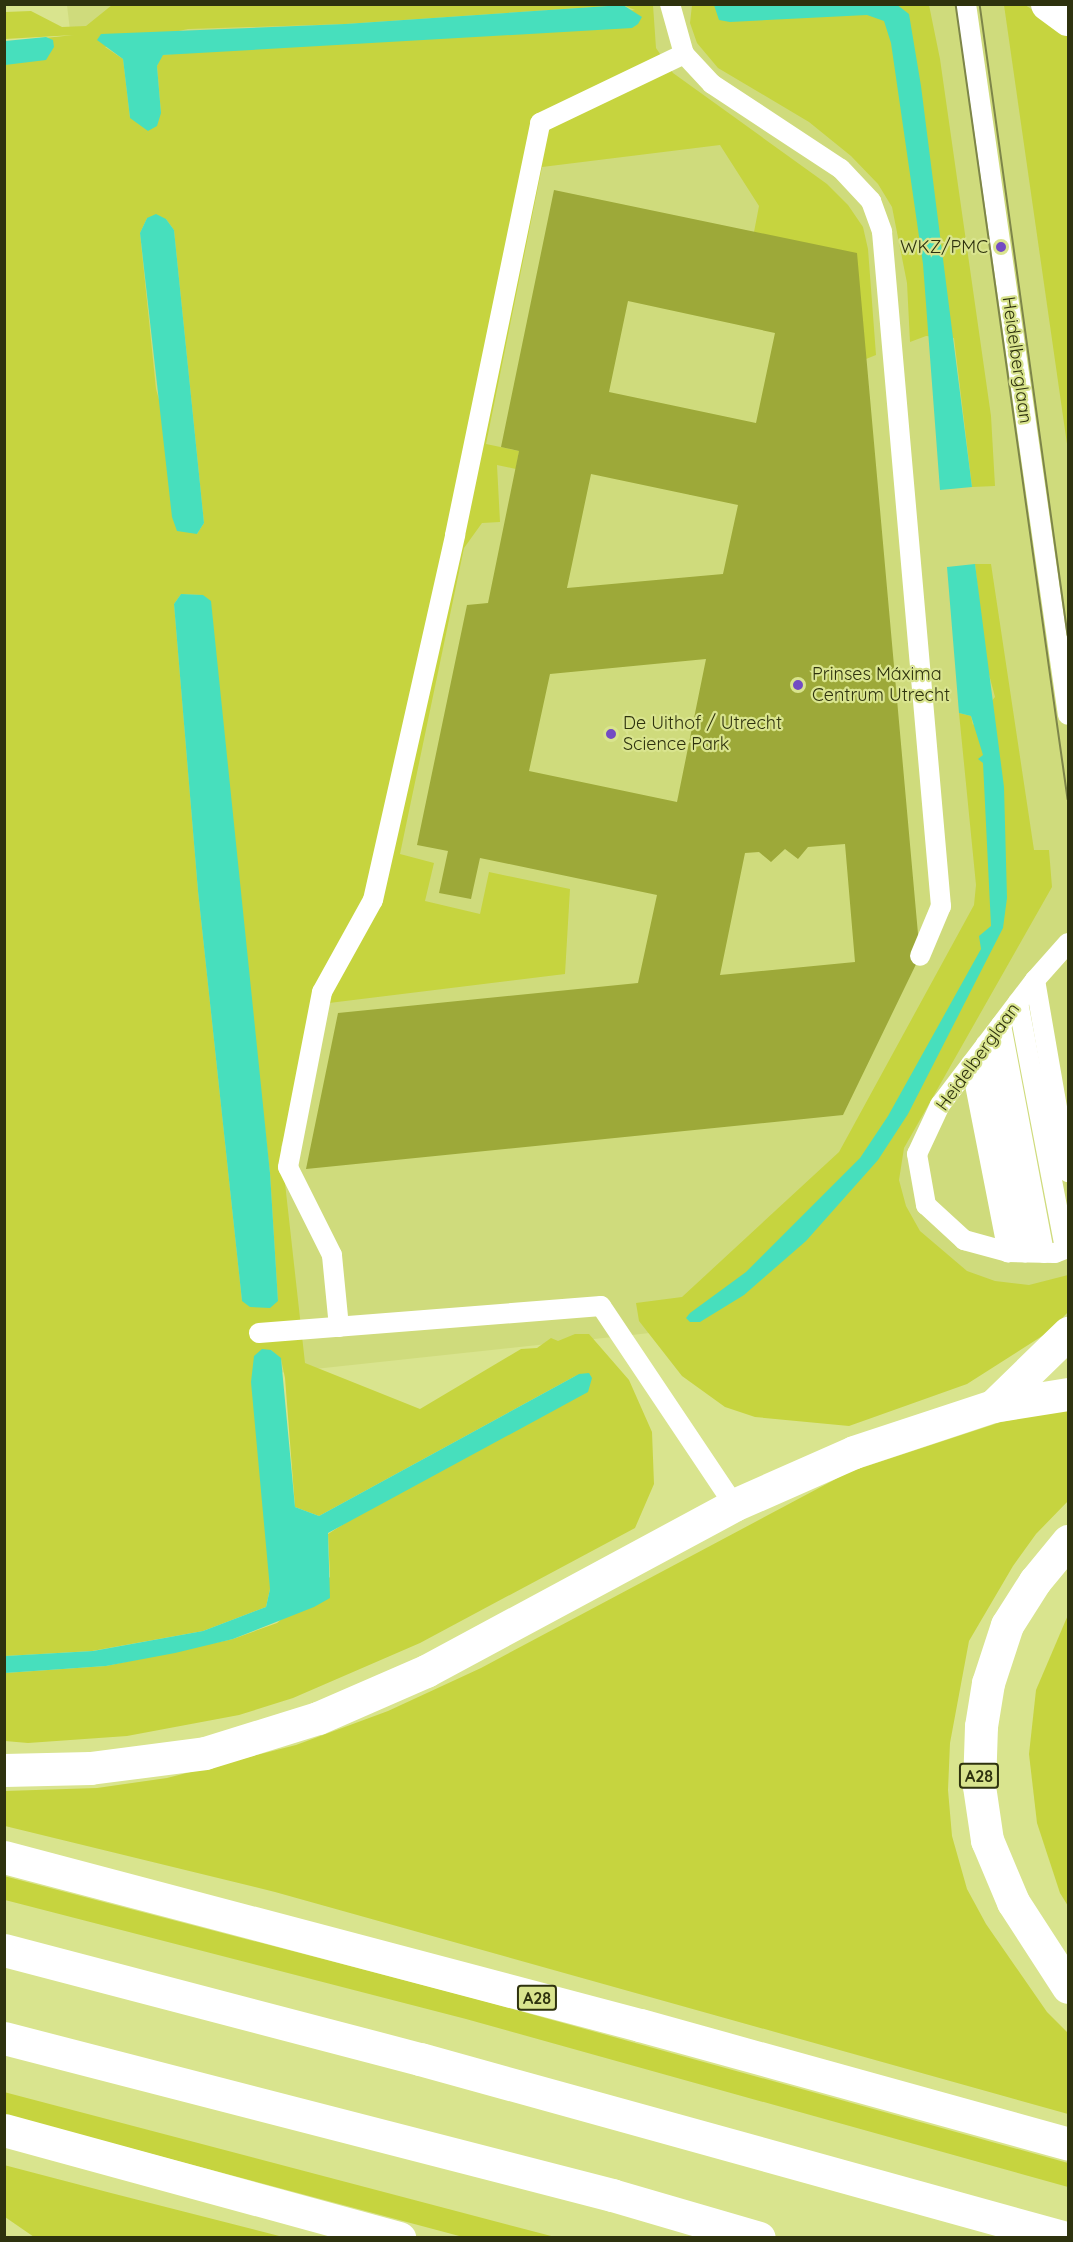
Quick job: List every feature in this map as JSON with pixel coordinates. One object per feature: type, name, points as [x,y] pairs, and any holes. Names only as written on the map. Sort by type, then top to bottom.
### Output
[{"type":"main road","points":[[1047,4],[1068,19]]},
{"type":"main road","points":[[993,1406],[1068,1333]]},
{"type":"main road","points":[[4,1770],[90,1768],[205,1753],[318,1718],[426,1671],[734,1505],[854,1452],[993,1406],[1068,1394]]},
{"type":"main road","name":"A28","points":[[1068,1541],[1035,1581],[1007,1625],[988,1683],[981,1726],[979,1786],[987,1840],[1013,1902],[1068,1987]]},
{"type":"main road","name":"A28","points":[[4,1857],[640,2025],[1068,2144]]},
{"type":"main road","points":[[4,1950],[454,2068],[1066,2238]]},
{"type":"main road","points":[[4,2038],[612,2195],[759,2238]]},
{"type":"main road","points":[[4,2130],[400,2238]]},
{"type":"lane","points":[[670,4],[684,54],[712,84],[841,169],[872,201],[882,232],[941,906],[920,956]]},
{"type":"lane","name":"Heidelberglaan","points":[[966,4],[1068,715]]},
{"type":"lane","points":[[339,1327],[332,1255],[288,1167],[322,992],[374,900],[455,535],[540,123],[684,54]]},
{"type":"lane","name":"Heidelberglaan","points":[[1066,1248],[1026,1252],[964,1240],[926,1205],[917,1154],[940,1105],[1035,980],[1068,943]]},
{"type":"lane","points":[[1035,980],[1068,1172]]},
{"type":"lane","points":[[1018,1002],[1066,1248]]},
{"type":"lane","points":[[1000,1025],[1026,1252]]},
{"type":"lane","points":[[986,1044],[1026,1252]]},
{"type":"lane","points":[[971,1064],[1026,1252]]},
{"type":"lane","points":[[259,1333],[602,1306],[734,1505]]},
{"type":"shaded area","name":"De Uithof / Utrecht Science Park","points":[[67,5],[1068,5],[1068,1288],[230,1378]]},
{"type":"shaded area","points":[[112,5],[623,5],[653,5],[656,48],[673,73],[827,184],[848,205],[863,227],[868,249],[876,355],[866,359],[754,232],[759,206],[720,145],[542,167],[486,444],[519,451],[516,469],[497,465],[500,522],[482,523],[464,548],[400,854],[434,863],[425,901],[480,914],[489,872],[570,889],[565,974],[329,1003],[281,1147],[305,1363],[420,1409],[521,1349],[537,1348],[551,1338],[558,1341],[575,1334],[589,1334],[629,1380],[652,1432],[654,1484],[635,1528],[420,1643],[293,1698],[239,1715],[127,1736],[28,1743],[5,1741],[5,1673],[106,1666],[233,1639],[277,1623],[330,1577],[328,1534],[579,1374],[319,1516],[295,1507],[285,1378],[281,1359],[271,1350],[270,1589],[266,1607],[203,1631],[92,1651],[5,1656],[4,42],[74,35],[5,39],[5,12],[31,11],[62,27],[86,26]],"holes":[[[623,5],[635,10],[162,55],[157,66],[161,113],[130,118],[123,59],[105,47],[188,29],[345,24]],[[147,218],[166,219],[174,230],[204,523],[197,534],[156,389],[140,233]],[[181,594],[203,595],[270,1173],[278,1301],[242,1301],[198,891],[174,604]]]},
{"type":"shaded area","points":[[692,5],[929,5],[940,59],[991,416],[995,486],[972,487],[954,338],[926,336],[910,342],[907,283],[892,207],[878,184],[851,156],[809,122],[718,68],[697,43],[690,23]]},
{"type":"shaded area","points":[[1004,5],[1025,5],[1068,32],[1068,451]]},
{"type":"shaded area","points":[[975,564],[991,564],[1034,850],[1049,850],[1052,887],[904,1148],[899,1180],[906,1206],[920,1231],[967,1271],[995,1281],[1029,1285],[1068,1275],[1068,1312],[1050,1331],[967,1384],[849,1426],[755,1417],[725,1407],[682,1376],[639,1321],[636,1303],[682,1297],[839,1152],[974,905],[976,885],[959,713],[971,716],[973,725],[995,697],[986,663]]},
{"type":"shaded area","points":[[1068,1408],[1068,1501],[1036,1534],[1013,1566],[969,1641],[950,1743],[948,1790],[952,1836],[967,1889],[986,1924],[1047,2012],[1068,2033],[1068,2114],[275,1892],[5,1826],[5,1791],[97,1788],[167,1778],[296,1745],[388,1711],[481,1668],[849,1472],[1001,1422]]},
{"type":"shaded area","points":[[1068,1615],[1068,1906],[1060,1893],[1037,1823],[1029,1754],[1036,1690]]},
{"type":"shaded area","points":[[4,1876],[484,2001],[1068,2163],[1068,2187],[466,2019],[5,1900]]},
{"type":"shaded area","points":[[4,2092],[555,2237],[463,2237],[5,2115]]},
{"type":"shaded area","points":[[4,2165],[283,2237],[34,2237],[5,2217]]},
{"type":"water","points":[[896,4],[909,14],[921,86],[972,487],[940,490],[923,264],[891,43],[884,21],[867,15],[730,22],[719,20],[714,5]]},
{"type":"water","points":[[623,5],[642,17],[632,28],[163,55],[157,66],[161,113],[157,126],[148,131],[130,118],[123,59],[97,40],[101,34],[345,24]]},
{"type":"water","points":[[46,37],[53,40],[54,47],[46,60],[5,65],[5,41]]},
{"type":"water","points":[[156,214],[166,219],[174,230],[204,523],[197,534],[177,531],[172,517],[140,233],[147,218]]},
{"type":"water","points":[[975,564],[1004,787],[1007,898],[1003,928],[908,1114],[878,1160],[806,1241],[744,1295],[700,1322],[690,1322],[686,1318],[690,1313],[746,1272],[860,1158],[888,1116],[981,949],[979,936],[991,926],[983,763],[978,759],[983,755],[971,716],[959,713],[947,567]]},
{"type":"water","points":[[181,594],[203,595],[211,601],[270,1173],[278,1301],[270,1308],[250,1307],[242,1301],[198,891],[174,604]]},
{"type":"water","points":[[262,1349],[271,1350],[281,1358],[295,1507],[319,1516],[579,1374],[589,1373],[592,1378],[588,1392],[328,1533],[330,1598],[314,1607],[233,1639],[175,1653],[106,1666],[5,1673],[5,1656],[93,1651],[203,1631],[266,1607],[270,1589],[251,1382],[254,1356]]},
{"type":"building","name":"Prinses Máxima Centrum Utrecht","points":[[554,190],[857,253],[920,956],[843,1115],[306,1169],[338,1013],[638,983],[657,895],[480,858],[471,899],[439,893],[448,851],[417,845],[467,605],[488,603],[519,451],[501,447]],"holes":[[[628,301],[775,333],[756,423],[609,392]],[[591,474],[738,505],[723,574],[567,588]],[[706,659],[677,802],[529,771],[550,674]],[[845,844],[855,962],[720,975],[745,853],[759,852],[771,862],[785,849],[798,859],[808,847]]]},
{"type":"tram line","points":[[956,4],[1068,799]]},
{"type":"tram line","points":[[980,4],[1068,635]]},
{"type":"place","name":"WKZ/PMC","points":[[1001,247]]},
{"type":"place","name":"Prinses Máxima Centrum Utrecht","points":[[798,685]]},
{"type":"place","name":"De Uithof / Utrecht Science Park","points":[[611,734]]}]
